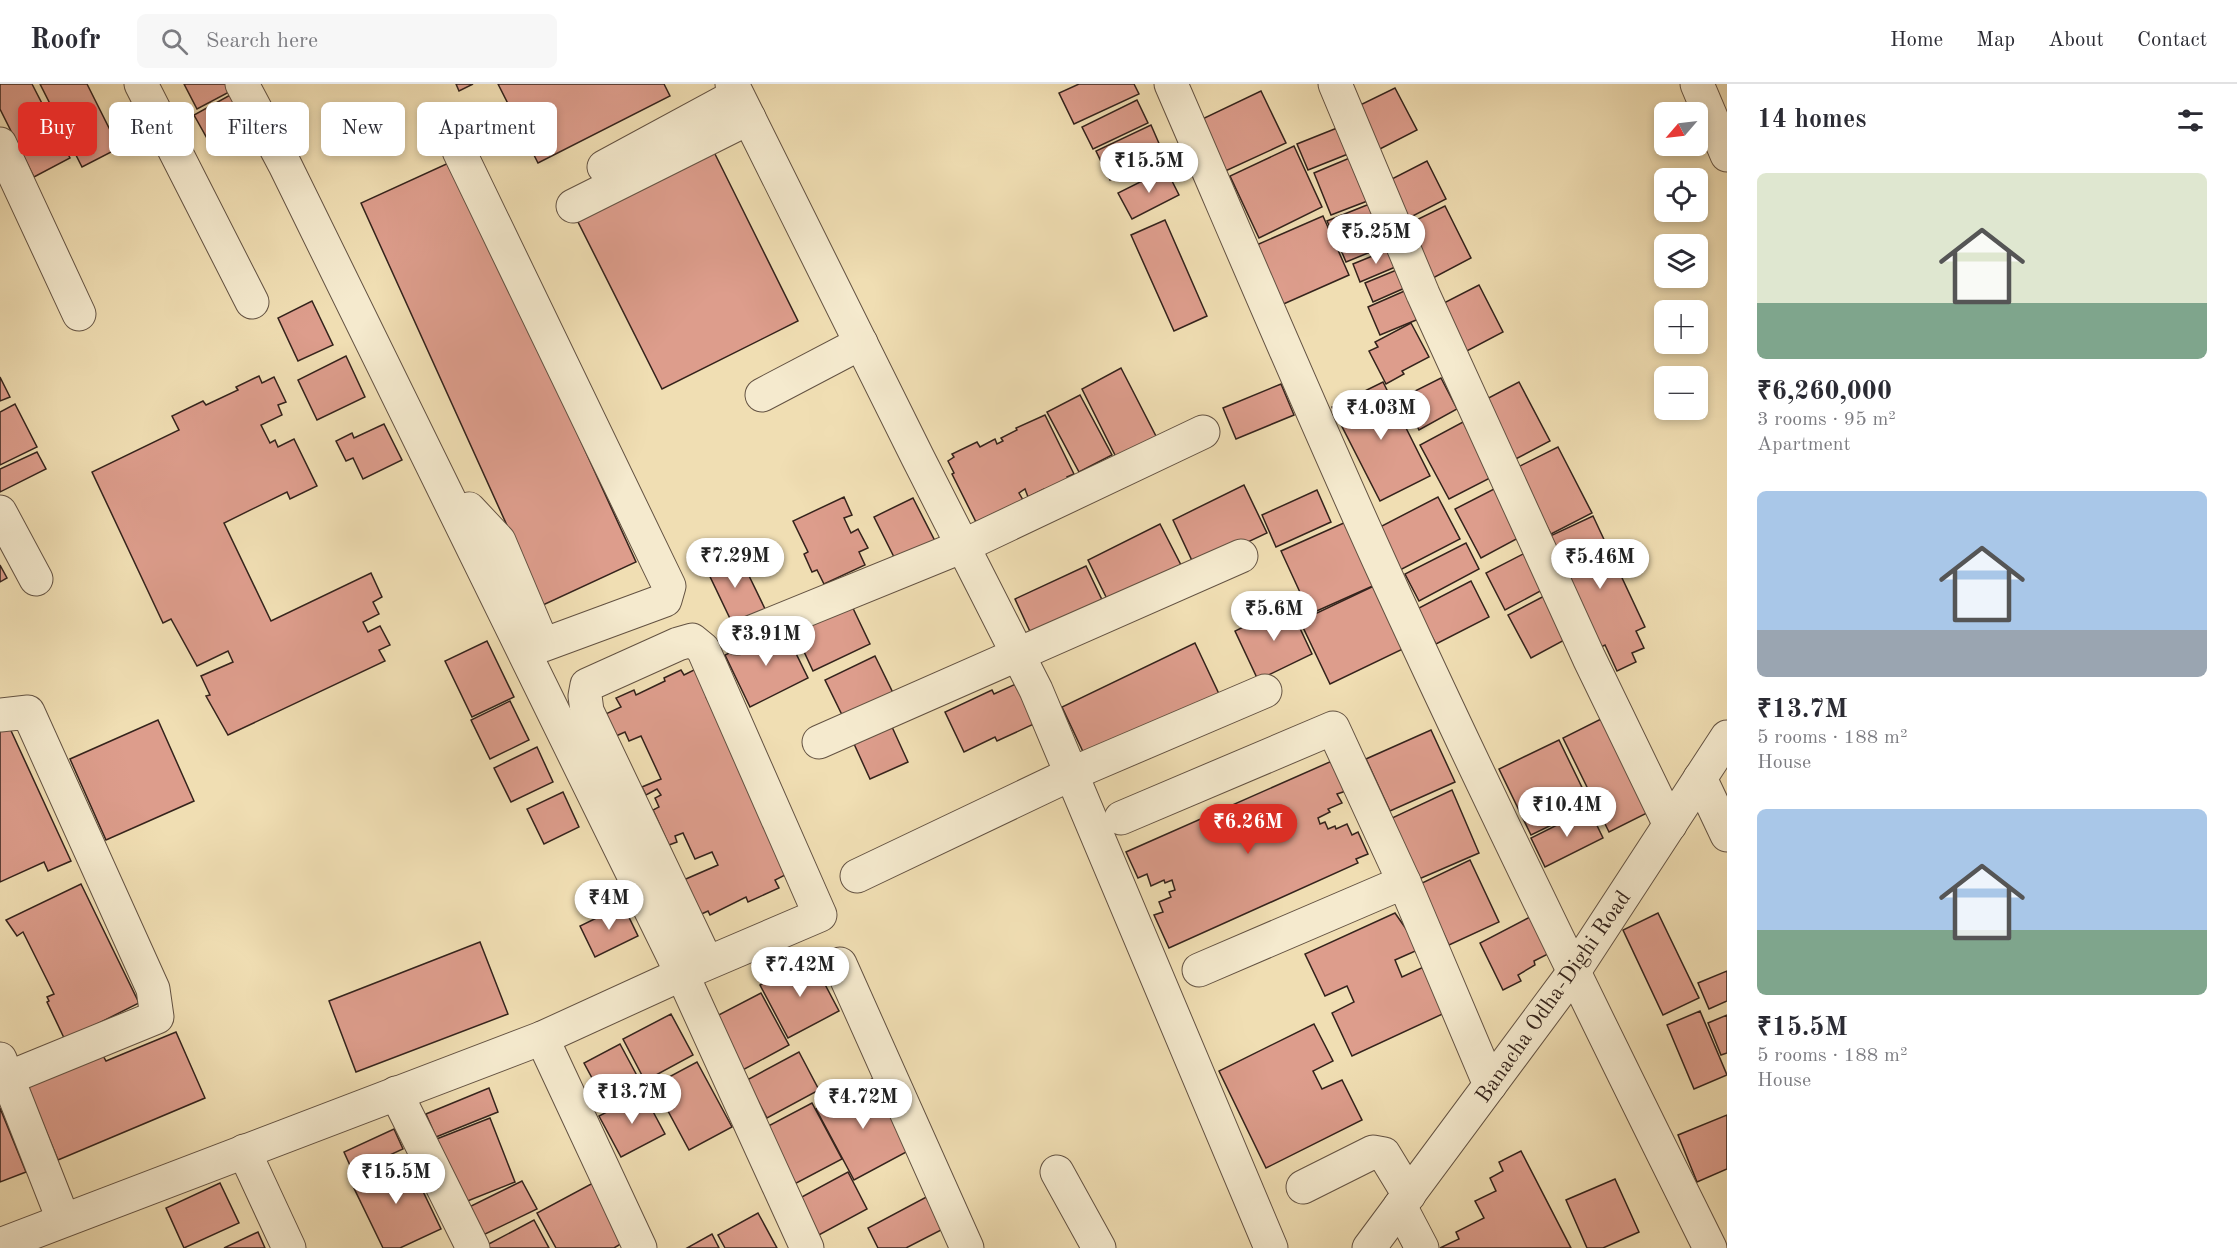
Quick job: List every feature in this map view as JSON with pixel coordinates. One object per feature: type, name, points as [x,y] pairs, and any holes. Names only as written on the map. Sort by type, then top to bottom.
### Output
[{"type":"street","points":[[141,84],[252,302]]},
{"type":"street","points":[[242,84],[290,175],[456,513],[695,969]]},
{"type":"street","points":[[1171,84],[1284,349],[1385,575],[1573,973],[1710,1248]]},
{"type":"street","points":[[1335,84],[1422,294],[1589,658],[1670,825]]},
{"type":"street","points":[[1697,84],[1727,155]]},
{"type":"street","points":[[570,197],[739,99],[1036,690],[1271,1248]]},
{"type":"street","points":[[0,144],[79,314]]},
{"type":"street","points":[[456,513],[468,509],[499,541],[543,645],[665,600],[669,586],[656,564],[461,156]]},
{"type":"street","points":[[762,395],[861,343]]},
{"type":"street","points":[[737,638],[963,546],[1203,432]]},
{"type":"street","points":[[0,512],[36,579]]},
{"type":"street","points":[[819,742],[1241,556]]},
{"type":"street","points":[[0,1245],[63,1219],[542,1038],[695,969],[820,915],[703,649],[692,640],[587,684],[585,696],[587,711],[695,969],[807,1248]]},
{"type":"street","points":[[858,876],[1071,774],[1265,691]]},
{"type":"street","points":[[0,715],[28,712],[153,989],[157,1017],[4,1068],[63,1219]]},
{"type":"street","points":[[1121,818],[1333,728],[1404,882],[1490,1085]]},
{"type":"street","name":"Banacha Odha-Dighi Road","points":[[1368,1248],[1573,973],[1727,737]]},
{"type":"street","points":[[1700,778],[1727,835]]},
{"type":"street","points":[[1199,970],[1404,882]]},
{"type":"street","points":[[840,964],[968,1248]]},
{"type":"street","points":[[542,1038],[640,1248]]},
{"type":"street","points":[[396,1094],[473,1248]]},
{"type":"street","points":[[244,1151],[289,1248]]},
{"type":"street","points":[[1303,1187],[1373,1152],[1384,1154],[1422,1248]]},
{"type":"street","points":[[1057,1172],[1099,1248]]},
{"type":"building","points":[[0,84],[32,84],[41,102],[18,102],[18,145],[0,109]]},
{"type":"building","points":[[40,84],[87,84],[96,102],[49,102]]},
{"type":"building","points":[[184,84],[230,84],[233,90],[206,102],[197,109]]},
{"type":"building","points":[[456,84],[473,84],[459,91]]},
{"type":"building","points":[[498,84],[664,84],[670,96],[557,153],[557,102],[507,102]]},
{"type":"building","points":[[1079,84],[1134,84],[1139,94],[1074,124],[1059,93]]},
{"type":"building","points":[[1395,88],[1417,130],[1378,150],[1356,107]]},
{"type":"building","points":[[1261,91],[1286,143],[1221,173],[1196,122]]},
{"type":"building","points":[[232,94],[236,102],[218,102]]},
{"type":"building","points":[[1137,100],[1148,123],[1093,149],[1082,127]]},
{"type":"building","points":[[97,104],[109,128],[109,153],[82,167],[76,156],[97,156]]},
{"type":"building","points":[[206,108],[206,136],[194,115]]},
{"type":"building","points":[[1151,125],[1164,155],[1110,180],[1096,151]]},
{"type":"building","points":[[1337,128],[1348,154],[1308,170],[1297,144]]},
{"type":"building","points":[[1294,146],[1322,207],[1259,238],[1230,176]]},
{"type":"building","points":[[712,148],[798,321],[662,389],[575,216]]},
{"type":"building","points":[[24,156],[69,156],[70,158],[34,177]]},
{"type":"building","points":[[534,156],[552,156],[538,163]]},
{"type":"building","points":[[1352,157],[1370,200],[1331,215],[1314,173]]},
{"type":"building","points":[[453,161],[636,562],[543,605],[361,203]]},
{"type":"building","points":[[1427,161],[1446,199],[1403,221],[1384,183]]},
{"type":"building","points":[[1166,169],[1179,195],[1132,219],[1118,193]]},
{"type":"building","points":[[1372,203],[1379,222],[1336,240],[1327,221]]},
{"type":"building","points":[[1445,206],[1471,258],[1433,278],[1406,225]]},
{"type":"building","points":[[1323,216],[1349,275],[1279,306],[1252,247]]},
{"type":"building","points":[[1165,220],[1207,316],[1174,331],[1131,235]]},
{"type":"building","points":[[1383,225],[1390,244],[1346,262],[1338,243]]},
{"type":"building","points":[[1392,248],[1400,265],[1360,282],[1353,264]]},
{"type":"building","points":[[1399,269],[1407,287],[1373,302],[1365,283]]},
{"type":"building","points":[[1479,285],[1503,332],[1463,353],[1438,306]]},
{"type":"building","points":[[1409,289],[1421,318],[1380,335],[1368,307]]},
{"type":"building","points":[[312,301],[333,345],[298,361],[278,318]]},
{"type":"building","points":[[1411,323],[1429,357],[1402,371],[1404,374],[1386,384],[1369,351],[1378,347],[1375,342]]},
{"type":"building","points":[[346,356],[365,397],[317,420],[298,380]]},
{"type":"building","points":[[1121,368],[1159,442],[1119,463],[1082,389]]},
{"type":"building","points":[[259,376],[262,383],[274,377],[286,402],[278,405],[282,415],[261,425],[270,443],[275,440],[278,447],[294,439],[317,486],[290,499],[287,492],[224,523],[271,621],[371,573],[382,597],[373,602],[379,614],[363,622],[368,632],[380,626],[390,645],[379,650],[385,661],[228,735],[206,696],[210,695],[201,676],[233,662],[228,651],[197,666],[171,619],[163,623],[92,472],[179,430],[172,416],[203,401],[206,405],[238,390],[236,387]]},
{"type":"building","points":[[0,377],[10,397],[0,401]]},
{"type":"building","points":[[1441,378],[1457,409],[1419,430],[1403,397]]},
{"type":"building","points":[[1383,382],[1430,476],[1380,501],[1332,407]]},
{"type":"building","points":[[1519,382],[1550,441],[1508,463],[1477,404]]},
{"type":"building","points":[[1281,384],[1294,415],[1236,439],[1223,408]]},
{"type":"building","points":[[1080,395],[1112,455],[1079,472],[1047,412]]},
{"type":"building","points":[[15,404],[37,447],[0,465],[0,412]]},
{"type":"building","points":[[1045,415],[1074,474],[1067,477],[1070,484],[1047,496],[1044,489],[1028,497],[1025,489],[1019,493],[1023,500],[976,522],[952,474],[954,473],[948,461],[954,457],[952,454],[977,442],[980,447],[995,439],[997,444],[1003,441],[1001,438],[1017,430],[1016,428]]},
{"type":"building","points":[[1463,422],[1492,477],[1449,499],[1420,445]]},
{"type":"building","points":[[384,424],[402,460],[363,479],[353,458],[346,461],[336,441],[352,433],[354,438]]},
{"type":"building","points":[[1558,447],[1592,513],[1551,534],[1516,468]]},
{"type":"building","points":[[37,452],[46,469],[0,492],[0,469]]},
{"type":"building","points":[[1244,485],[1267,533],[1195,567],[1173,520]]},
{"type":"building","points":[[1496,488],[1522,536],[1481,558],[1455,509]]},
{"type":"building","points":[[1317,490],[1331,522],[1276,547],[1262,515]]},
{"type":"building","points":[[844,497],[852,515],[844,518],[851,533],[858,529],[868,548],[859,552],[865,565],[824,584],[817,570],[812,572],[804,554],[808,552],[793,521]]},
{"type":"building","points":[[1438,497],[1460,539],[1400,570],[1378,528]]},
{"type":"building","points":[[913,498],[937,545],[898,565],[874,517]]},
{"type":"building","points":[[1593,516],[1645,627],[1636,631],[1644,648],[1632,653],[1636,662],[1617,671],[1605,645],[1599,648],[1548,537]]},
{"type":"building","points":[[1346,522],[1375,585],[1310,614],[1281,551]]},
{"type":"building","points":[[1160,524],[1182,567],[1109,603],[1088,560]]},
{"type":"building","points":[[1466,543],[1479,569],[1419,601],[1405,574]]},
{"type":"building","points":[[736,549],[767,613],[735,629],[704,564]]},
{"type":"building","points":[[1527,552],[1546,588],[1505,610],[1486,573]]},
{"type":"building","points":[[0,565],[7,578],[0,582]]},
{"type":"building","points":[[1086,566],[1104,604],[1033,638],[1015,599]]},
{"type":"building","points":[[1471,581],[1489,617],[1436,644],[1417,609]]},
{"type":"building","points":[[1378,584],[1407,647],[1330,684],[1300,621]]},
{"type":"building","points":[[1548,594],[1570,637],[1531,658],[1508,615]]},
{"type":"building","points":[[850,602],[870,644],[813,671],[793,628]]},
{"type":"building","points":[[1289,605],[1312,654],[1258,680],[1235,631]]},
{"type":"building","points":[[783,627],[808,678],[750,707],[725,655]]},
{"type":"building","points":[[487,641],[514,697],[472,717],[445,661]]},
{"type":"building","points":[[1195,643],[1219,694],[1086,758],[1062,707]]},
{"type":"building","points":[[875,656],[896,699],[846,723],[825,680]]},
{"type":"building","points":[[700,667],[712,695],[706,697],[795,870],[775,880],[779,888],[748,902],[746,897],[710,915],[708,911],[695,917],[679,882],[718,865],[712,852],[695,859],[683,833],[675,836],[677,842],[669,845],[653,810],[659,807],[655,798],[661,795],[657,789],[646,795],[642,787],[661,779],[641,736],[629,741],[625,732],[607,740],[597,718],[621,707],[616,698],[634,690],[636,695],[665,681],[664,678],[681,670],[684,675]]},
{"type":"building","points":[[1018,683],[1036,723],[997,741],[995,737],[964,752],[945,712],[992,690],[994,694]]},
{"type":"building","points":[[510,701],[529,740],[490,759],[471,720]]},
{"type":"building","points":[[887,716],[908,762],[870,779],[849,733]]},
{"type":"building","points":[[1603,718],[1649,812],[1609,832],[1563,738]]},
{"type":"building","points":[[158,720],[194,801],[106,840],[70,759]]},
{"type":"building","points":[[7,722],[71,861],[48,871],[44,862],[0,882],[0,725]]},
{"type":"building","points":[[1431,730],[1455,782],[1390,811],[1366,759]]},
{"type":"building","points":[[1559,740],[1591,806],[1531,835],[1499,769]]},
{"type":"building","points":[[537,747],[553,782],[511,802],[494,768]]},
{"type":"building","points":[[1332,761],[1346,791],[1337,794],[1342,803],[1328,809],[1330,812],[1318,818],[1320,824],[1325,822],[1328,829],[1335,826],[1336,829],[1347,824],[1352,835],[1358,832],[1368,854],[1356,859],[1358,863],[1169,948],[1154,915],[1163,912],[1159,902],[1171,897],[1169,892],[1175,890],[1172,880],[1165,883],[1164,880],[1151,886],[1147,874],[1138,878],[1126,852]]},
{"type":"building","points":[[1452,790],[1479,853],[1419,879],[1392,818]]},
{"type":"building","points":[[563,792],[579,827],[544,844],[527,809]]},
{"type":"building","points":[[1589,809],[1603,838],[1545,867],[1531,838]]},
{"type":"building","points":[[1470,860],[1499,922],[1449,945],[1420,884]]},
{"type":"building","points":[[81,884],[139,1003],[65,1040],[47,1002],[49,1001],[47,997],[54,994],[23,932],[17,936],[6,920]]},
{"type":"building","points":[[623,905],[638,936],[595,957],[580,926]]},
{"type":"building","points":[[1395,913],[1420,949],[1395,960],[1402,977],[1428,965],[1449,1011],[1352,1056],[1332,1013],[1354,1002],[1347,986],[1325,996],[1305,954]]},
{"type":"building","points":[[1658,913],[1699,998],[1663,1015],[1623,930]]},
{"type":"building","points":[[1530,917],[1548,954],[1534,961],[1535,965],[1518,975],[1521,981],[1503,990],[1480,943]]},
{"type":"building","points":[[480,942],[508,1014],[356,1072],[329,1001]]},
{"type":"building","points":[[811,958],[839,1011],[788,1038],[760,985]]},
{"type":"building","points":[[1727,971],[1727,1001],[1709,1009],[1698,983]]},
{"type":"building","points":[[761,993],[789,1045],[739,1072],[711,1019]]},
{"type":"building","points":[[1700,1011],[1727,1075],[1694,1089],[1667,1025]]},
{"type":"building","points":[[671,1014],[693,1055],[645,1081],[623,1039]]},
{"type":"building","points":[[1727,1015],[1727,1053],[1721,1055],[1708,1023]]},
{"type":"building","points":[[1314,1024],[1333,1061],[1313,1071],[1322,1089],[1342,1080],[1362,1120],[1266,1168],[1219,1071]]},
{"type":"building","points":[[176,1032],[205,1098],[58,1160],[27,1085],[102,1054],[106,1061]]},
{"type":"building","points":[[620,1044],[642,1085],[606,1104],[584,1063]]},
{"type":"building","points":[[799,1052],[819,1090],[767,1118],[747,1080]]},
{"type":"building","points":[[697,1062],[732,1127],[689,1150],[654,1085]]},
{"type":"building","points":[[872,1079],[910,1150],[854,1180],[816,1109]]},
{"type":"building","points":[[489,1088],[498,1112],[436,1137],[426,1114]]},
{"type":"building","points":[[643,1093],[665,1134],[621,1157],[599,1116]]},
{"type":"building","points":[[812,1103],[842,1159],[785,1189],[755,1133]]},
{"type":"building","points":[[0,1108],[26,1172],[0,1182]]},
{"type":"building","points":[[1727,1115],[1727,1169],[1697,1182],[1678,1135]]},
{"type":"building","points":[[490,1118],[515,1182],[455,1206],[429,1142]]},
{"type":"building","points":[[394,1129],[403,1149],[353,1172],[344,1152]]},
{"type":"building","points":[[1521,1151],[1571,1248],[1440,1248],[1459,1239],[1456,1232],[1484,1218],[1475,1201],[1496,1191],[1490,1178],[1503,1171],[1499,1162]]},
{"type":"building","points":[[406,1156],[441,1229],[400,1248],[383,1248],[351,1182]]},
{"type":"building","points":[[848,1172],[867,1209],[817,1236],[798,1199]]},
{"type":"building","points":[[1615,1179],[1639,1232],[1603,1248],[1587,1248],[1566,1200]]},
{"type":"building","points":[[522,1181],[537,1209],[479,1237],[465,1209]]},
{"type":"building","points":[[220,1183],[239,1223],[184,1248],[166,1208]]},
{"type":"building","points":[[593,1183],[624,1242],[614,1248],[556,1248],[537,1213]]},
{"type":"building","points":[[932,1194],[949,1226],[906,1248],[878,1248],[868,1228]]},
{"type":"building","points":[[758,1213],[777,1248],[725,1248],[718,1235]]},
{"type":"building","points":[[534,1220],[549,1248],[487,1248],[485,1246]]},
{"type":"building","points":[[258,1232],[265,1248],[224,1248]]},
{"type":"building","points":[[712,1234],[719,1248],[687,1248]]}]
